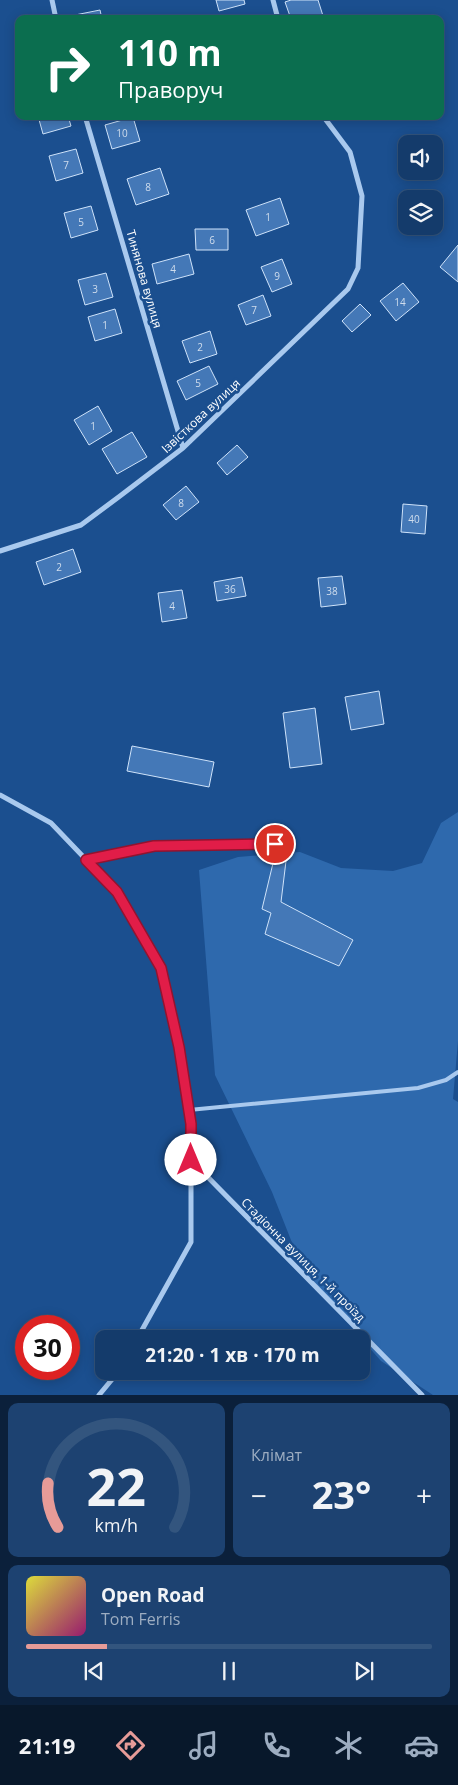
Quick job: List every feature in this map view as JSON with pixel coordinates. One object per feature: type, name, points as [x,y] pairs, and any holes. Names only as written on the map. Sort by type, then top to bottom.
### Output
[{"type":"street","points":[[52,0],[55,15]]},
{"type":"street","points":[[273,0],[277,15]]},
{"type":"street","name":"Тинянова вулиця","points":[[86,120],[183,448]]},
{"type":"street","name":"Iзвiсткова вулиця","points":[[0,551],[80,525],[183,448],[348,289],[358,268],[362,196],[350,152],[326,120]]},
{"type":"street","points":[[0,795],[51,822],[117,892],[161,968],[179,1047],[191,1124],[191,1242],[142,1330]]},
{"type":"street","name":"Стадіонна вулиця, 1-й проїзд","points":[[191,1160],[422,1395]]},
{"type":"street","points":[[99,1395],[111,1380]]},
{"type":"lane","points":[[86,860],[154,846],[275,844]]},
{"type":"lane","points":[[189,1110],[418,1088],[446,1080],[458,1072]]},
{"type":"shaded area","points":[[458,812],[458,1041],[453,1099],[458,1102],[458,1395],[433,1395],[381,1361],[370,1348],[370,1330],[354,1330],[304,1273],[272,1192],[215,1075],[199,870],[238,857],[300,852],[341,868],[393,871],[422,863],[441,823]]},
{"type":"building","points":[[216,0],[244,0],[245,4],[219,11]]},
{"type":"building","points":[[291,0],[318,0],[323,15],[290,15],[285,2]]},
{"type":"building","points":[[100,10],[101,15],[75,15]]},
{"type":"building","points":[[39,120],[69,120],[71,126],[43,134]]},
{"type":"building","points":[[122,120],[134,120],[140,141],[112,149],[105,125]]},
{"type":"building","points":[[76,149],[83,173],[56,181],[49,156]]},
{"type":"building","points":[[160,168],[169,194],[136,205],[127,179]]},
{"type":"building","points":[[280,198],[289,224],[256,236],[246,210]]},
{"type":"building","points":[[91,206],[98,230],[71,238],[64,213]]},
{"type":"building","points":[[195,229],[228,229],[228,250],[196,250]]},
{"type":"building","points":[[458,245],[458,282],[440,267]]},
{"type":"building","points":[[189,254],[194,274],[157,284],[152,264]]},
{"type":"building","points":[[282,259],[292,284],[272,292],[261,267]]},
{"type":"building","points":[[106,273],[113,297],[85,305],[78,280]]},
{"type":"building","points":[[403,283],[419,302],[396,321],[380,301]]},
{"type":"building","points":[[263,295],[271,316],[246,325],[238,305]]},
{"type":"building","points":[[360,304],[371,315],[352,332],[342,321]]},
{"type":"building","points":[[115,309],[122,333],[95,341],[88,317]]},
{"type":"building","points":[[210,331],[217,354],[190,363],[182,341]]},
{"type":"building","points":[[209,366],[218,384],[186,400],[177,381]]},
{"type":"building","points":[[98,406],[112,431],[89,445],[74,420]]},
{"type":"building","points":[[132,432],[147,457],[117,474],[102,449]]},
{"type":"building","points":[[237,445],[248,457],[227,475],[217,463]]},
{"type":"building","points":[[186,486],[199,502],[176,520],[163,505]]},
{"type":"building","points":[[403,504],[427,506],[425,534],[401,532]]},
{"type":"building","points":[[73,549],[81,572],[44,585],[36,562]]},
{"type":"building","points":[[342,576],[346,604],[321,607],[318,578]]},
{"type":"building","points":[[242,577],[246,596],[217,601],[214,582]]},
{"type":"building","points":[[182,590],[187,618],[162,622],[158,593]]},
{"type":"building","points":[[379,691],[384,724],[351,730],[345,697]]},
{"type":"building","points":[[315,708],[322,764],[290,768],[283,713]]},
{"type":"building","points":[[132,746],[214,762],[209,787],[127,771]]},
{"type":"building","points":[[274,859],[286,861],[281,902],[353,940],[339,966],[265,934],[271,913],[262,909]]},
{"type":"route","points":[[191,1160],[191,1124],[179,1047],[161,968],[117,892],[86,860],[154,846],[275,844]]}]
